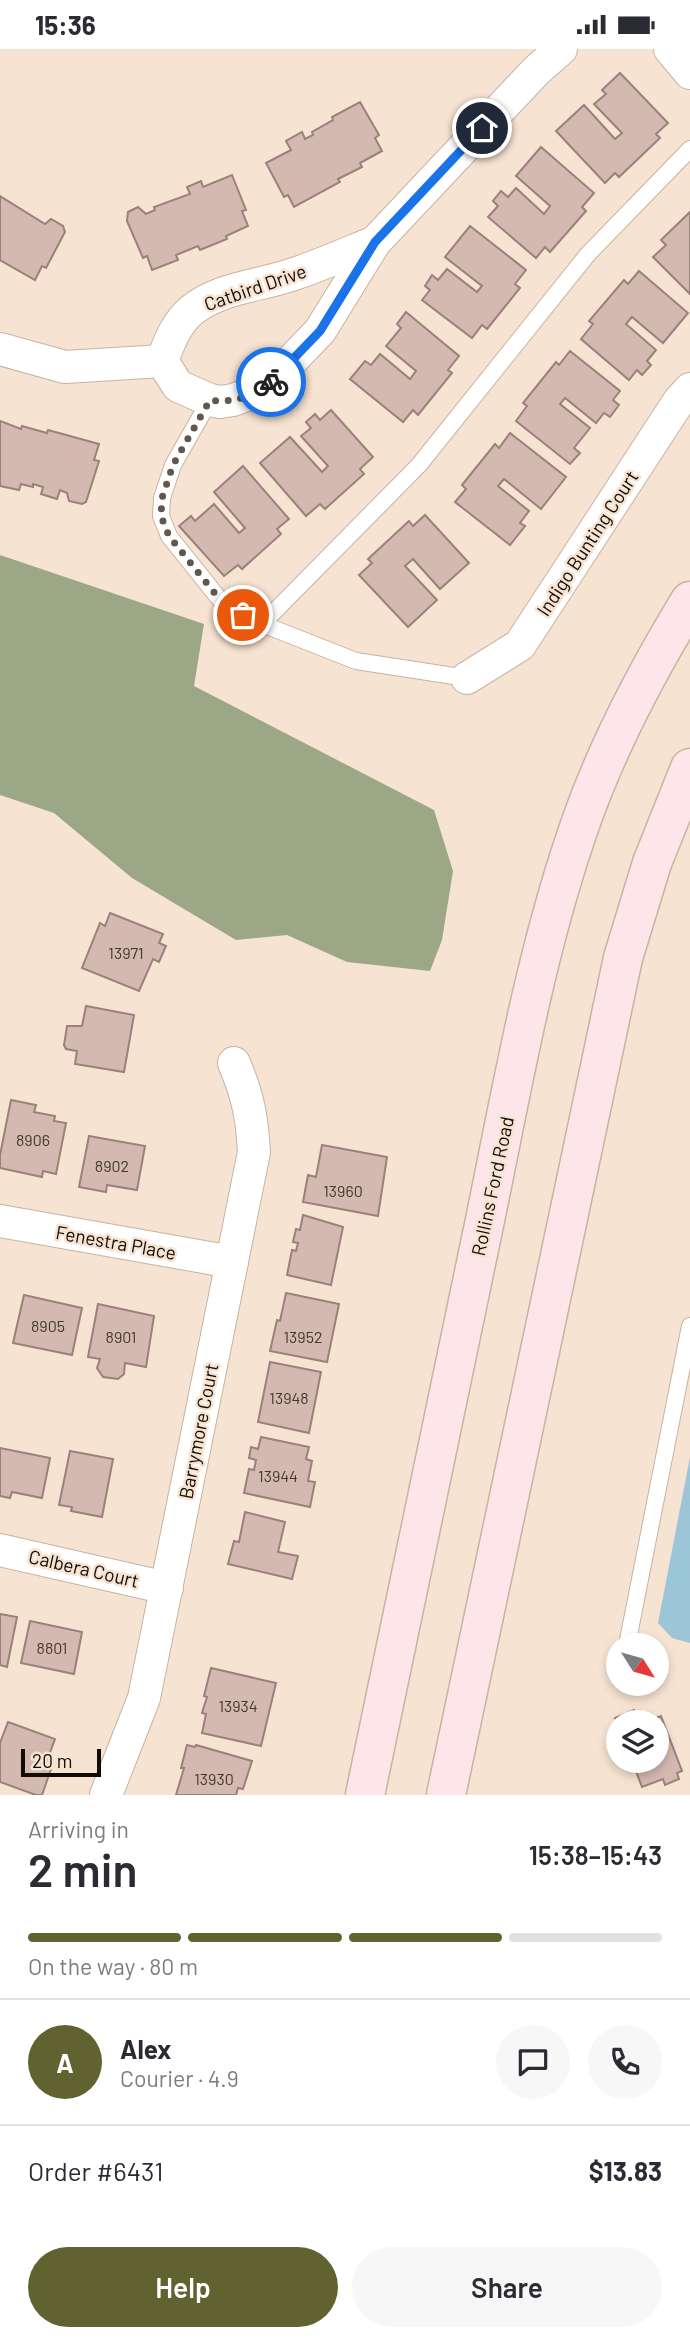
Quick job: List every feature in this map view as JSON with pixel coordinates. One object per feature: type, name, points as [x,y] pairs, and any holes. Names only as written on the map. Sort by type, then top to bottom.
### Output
[{"type":"main road","name":"Rollins Ford Road","points":[[365,1795],[521,1046],[552,913],[583,817],[618,734],[662,647],[690,601]]},
{"type":"main road","points":[[446,1795],[623,958],[652,863],[690,768]]},
{"type":"street","name":"Catbird Drive","points":[[210,400],[233,400],[265,388],[320,331],[375,242],[536,71],[561,49]]},
{"type":"street","points":[[670,49],[690,73]]},
{"type":"street","name":"Catbird Drive","points":[[162,361],[173,333],[190,311],[209,299],[292,275],[375,242]]},
{"type":"street","points":[[7,349],[65,367],[162,361],[178,386],[210,400]]},
{"type":"street","name":"Indigo Bunting Court","points":[[467,678],[520,645],[671,413],[690,390]]},
{"type":"street","name":"Barrymore Court","points":[[106,1795],[144,1698],[254,1152],[252,1117],[246,1091],[234,1063]]},
{"type":"street","name":"Fenestra Place","points":[[0,1221],[232,1262]]},
{"type":"street","name":"Calbera Court","points":[[0,1550],[167,1588]]},
{"type":"lane","points":[[262,625],[419,465],[588,254],[690,149]]},
{"type":"lane","points":[[210,400],[173,465],[162,498],[161,516],[169,536],[225,606],[262,625],[356,661],[467,678]]},
{"type":"lane","points":[[629,1633],[690,1326]]},
{"type":"green space","points":[[0,555],[204,624],[194,686],[434,810],[453,871],[442,940],[430,971],[347,962],[287,935],[236,940],[132,878],[54,813],[0,795]]},
{"type":"water","points":[[690,1457],[690,1643],[672,1638],[658,1623]]},
{"type":"building","points":[[620,73],[668,123],[656,134],[660,138],[619,177],[615,173],[605,183],[556,131],[584,105],[615,139],[622,133],[594,104],[606,94],[602,90]]},
{"type":"building","points":[[360,102],[379,135],[375,138],[382,151],[360,163],[362,167],[338,179],[340,182],[294,207],[288,195],[284,197],[266,163],[291,150],[286,141],[302,132],[305,139],[313,135],[312,132],[333,120],[332,117]]},
{"type":"building","points":[[541,147],[594,193],[582,207],[586,211],[550,252],[545,247],[536,258],[488,217],[498,206],[493,201],[501,191],[508,197],[516,188],[544,214],[550,206],[516,176]]},
{"type":"building","points":[[232,175],[246,210],[242,211],[248,226],[226,236],[227,239],[200,250],[198,246],[176,255],[178,260],[152,270],[147,256],[143,258],[127,221],[128,212],[138,207],[146,214],[155,210],[154,207],[190,194],[187,187],[201,181],[203,187]]},
{"type":"building","points":[[0,196],[45,224],[51,219],[63,226],[65,232],[46,268],[42,266],[35,280],[0,260]]},
{"type":"building","points":[[690,212],[690,294],[653,257],[666,245],[661,240]]},
{"type":"building","points":[[470,226],[526,270],[515,284],[520,288],[487,329],[482,325],[472,338],[422,300],[430,290],[425,286],[432,275],[438,280],[447,269],[477,292],[482,286],[445,257]]},
{"type":"building","points":[[639,271],[688,313],[663,343],[632,317],[626,324],[656,350],[647,361],[651,365],[642,375],[637,370],[629,380],[581,339],[593,324],[589,321],[624,280],[628,284]]},
{"type":"building","points":[[406,312],[459,356],[448,370],[452,373],[418,415],[413,410],[403,422],[350,379],[365,361],[371,365],[380,354],[410,379],[416,371],[386,346],[401,328],[397,324]]},
{"type":"building","points":[[570,351],[620,391],[613,400],[619,405],[610,417],[604,413],[596,423],[565,398],[560,404],[590,428],[574,448],[580,453],[570,464],[516,421],[527,406],[523,403],[556,362],[559,365]]},
{"type":"building","points":[[331,410],[373,457],[360,469],[364,474],[325,509],[320,504],[306,516],[260,463],[290,437],[322,472],[328,466],[301,436],[311,428],[306,422],[315,414],[320,420]]},
{"type":"building","points":[[0,421],[21,429],[22,426],[47,433],[48,430],[99,444],[94,460],[99,461],[86,502],[82,504],[69,501],[67,493],[60,490],[57,499],[41,494],[43,487],[33,484],[33,487],[21,484],[19,490],[0,486]]},
{"type":"building","points":[[510,433],[566,477],[541,509],[504,479],[498,486],[529,511],[520,523],[525,526],[510,545],[455,502],[466,489],[462,485],[495,444],[499,448]]},
{"type":"building","points":[[243,466],[289,519],[277,529],[281,534],[242,569],[238,565],[224,576],[179,526],[191,516],[195,521],[214,504],[239,533],[245,528],[214,492]]},
{"type":"building","points":[[425,515],[469,563],[440,589],[413,559],[405,566],[437,600],[408,627],[359,575],[372,563],[368,559],[409,521],[413,526]]},
{"type":"building","points":[[110,913],[163,934],[159,943],[166,946],[159,962],[153,959],[139,991],[82,968],[100,923],[105,926]]},
{"type":"building","points":[[86,1006],[134,1015],[124,1072],[75,1064],[77,1051],[66,1049],[64,1045],[67,1026],[82,1026]]},
{"type":"building","points":[[11,1100],[36,1105],[34,1112],[55,1116],[54,1121],[66,1123],[56,1174],[43,1171],[42,1177],[0,1168]]},
{"type":"building","points":[[89,1136],[145,1146],[137,1190],[107,1185],[106,1192],[79,1187]]},
{"type":"building","points":[[322,1145],[387,1157],[378,1216],[303,1202],[308,1175],[316,1177]]},
{"type":"building","points":[[303,1215],[343,1227],[331,1285],[287,1275],[292,1250],[296,1251],[298,1243],[293,1242],[296,1229],[300,1230]]},
{"type":"building","points":[[286,1293],[339,1304],[327,1362],[270,1351]]},
{"type":"building","points":[[24,1295],[82,1308],[72,1355],[13,1343]]},
{"type":"building","points":[[98,1304],[154,1316],[146,1367],[125,1363],[124,1374],[118,1379],[103,1377],[97,1368],[100,1359],[88,1357]]},
{"type":"building","points":[[270,1362],[321,1372],[309,1433],[258,1422]]},
{"type":"building","points":[[261,1437],[309,1447],[306,1459],[312,1461],[308,1481],[315,1482],[310,1507],[244,1493],[249,1469],[254,1470],[256,1460],[249,1458],[251,1447],[258,1449]]},
{"type":"building","points":[[0,1448],[50,1458],[42,1498],[12,1492],[10,1498],[0,1496]]},
{"type":"building","points":[[70,1451],[113,1459],[102,1517],[71,1511],[72,1507],[59,1505]]},
{"type":"building","points":[[245,1512],[285,1522],[278,1552],[298,1556],[292,1579],[228,1564],[234,1541],[239,1542]]},
{"type":"building","points":[[0,1614],[17,1617],[7,1667],[0,1665]]},
{"type":"building","points":[[30,1621],[82,1632],[74,1674],[21,1663]]},
{"type":"building","points":[[211,1668],[276,1683],[261,1746],[202,1733],[206,1714],[202,1713],[207,1697],[204,1696]]},
{"type":"building","points":[[8,1722],[55,1739],[45,1766],[51,1769],[42,1795],[0,1782],[0,1743]]},
{"type":"building","points":[[669,1737],[682,1771],[677,1773],[679,1779],[665,1785],[663,1779],[642,1787],[637,1773],[669,1773]]},
{"type":"building","points":[[187,1745],[196,1745],[252,1761],[243,1789],[238,1788],[236,1795],[176,1795]]},
{"type":"way so far","points":[[243,615],[225,606],[169,536],[161,516],[162,498],[173,465],[210,400],[233,400],[265,388],[271,382]]},
{"type":"route","points":[[271,382],[320,331],[375,242],[482,128]]}]
